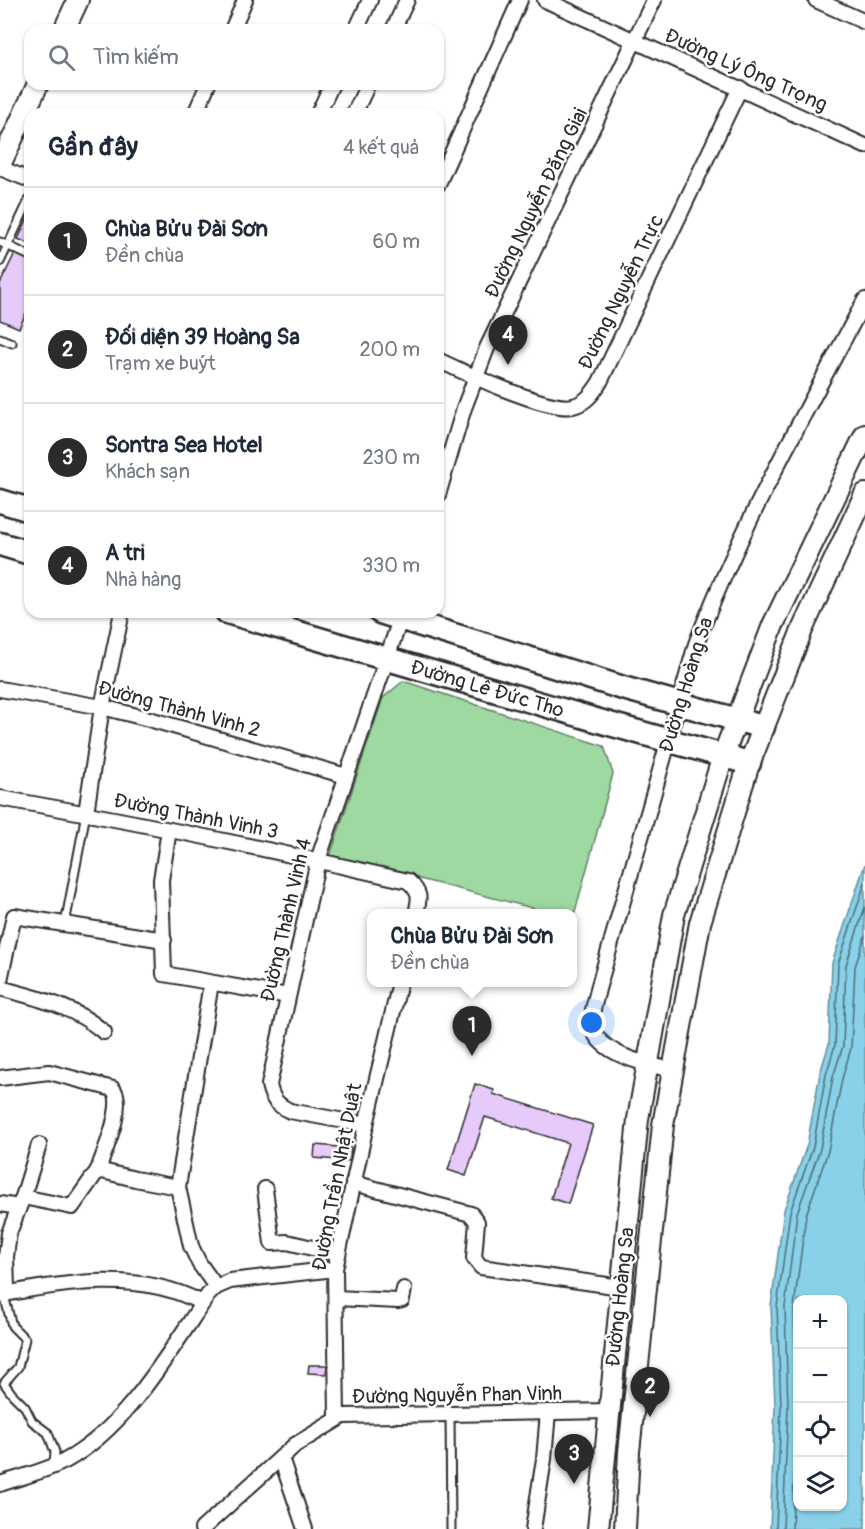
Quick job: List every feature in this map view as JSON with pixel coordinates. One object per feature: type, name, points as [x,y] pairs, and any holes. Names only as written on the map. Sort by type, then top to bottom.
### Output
[{"type":"main road","points":[[67,24],[78,0]]},
{"type":"main road","points":[[27,108],[35,90]]},
{"type":"main road","points":[[0,167],[24,115]]},
{"type":"main road","name":"Đường Hoàng Sa","points":[[598,1529],[638,1119],[674,915],[723,756],[773,625],[865,435]]},
{"type":"main road","name":"Đường Hoàng Sa","points":[[625,1529],[633,1412],[663,1125],[700,923],[749,763],[763,726],[802,630],[865,494]]},
{"type":"main road","points":[[0,501],[24,508]]},
{"type":"main road","points":[[0,544],[24,551]]},
{"type":"main road","name":"Đường Lê Đức Thọ","points":[[247,618],[749,763]]},
{"type":"main road","name":"Đường Lê Đức Thọ","points":[[407,618],[679,703],[763,726]]},
{"type":"main road","points":[[609,1411],[633,1412]]},
{"type":"street","points":[[235,24],[245,0]]},
{"type":"street","points":[[359,24],[370,0]]},
{"type":"street","points":[[396,24],[407,0]]},
{"type":"street","points":[[444,171],[520,0]]},
{"type":"street","name":"Đường Lý Ông Trọng","points":[[545,0],[865,146]]},
{"type":"street","name":"Đường Nguyễn Đăng Giai","points":[[444,467],[474,377],[654,0]]},
{"type":"street","points":[[816,0],[865,22]]},
{"type":"street","name":"Đường Nguyễn Trực","points":[[444,363],[474,377],[561,407],[573,407],[584,402],[593,394],[740,88]]},
{"type":"street","points":[[198,108],[205,90]]},
{"type":"street","points":[[321,108],[329,90]]},
{"type":"street","points":[[357,108],[365,90]]},
{"type":"street","points":[[0,167],[24,177]]},
{"type":"street","name":"Đường Hoàng Sa","points":[[673,1070],[648,1065],[614,1052],[601,1043],[592,1026],[598,989],[696,644],[727,567],[767,483],[865,300]]},
{"type":"street","points":[[86,813],[102,707],[121,618]]},
{"type":"street","name":"Đường Thành Vinh 4","points":[[366,1125],[290,1111],[281,1107],[271,1095],[269,1085],[318,860],[387,660],[393,618]]},
{"type":"street","name":"Đường Thành Vinh 2","points":[[0,689],[102,707],[346,776]]},
{"type":"street","name":"Đường Thành Vinh 3","points":[[0,798],[318,860],[408,881],[416,889],[420,898],[417,909]]},
{"type":"street","points":[[169,830],[161,880],[164,974],[288,996]]},
{"type":"street","points":[[0,980],[14,916],[164,940]]},
{"type":"street","points":[[211,983],[178,1186],[191,1246],[199,1263],[216,1287]]},
{"type":"street","name":"Đường Trần Nhật Duật","points":[[337,1419],[335,1269],[399,987]]},
{"type":"street","points":[[0,988],[73,1010],[104,1032]]},
{"type":"street","points":[[0,1078],[49,1072],[113,1089],[118,1101],[112,1130],[98,1170],[72,1207],[21,1202],[0,1204]]},
{"type":"street","points":[[2,1295],[7,1288],[6,1257],[9,1233],[39,1145]]},
{"type":"street","points":[[98,1170],[178,1186]]},
{"type":"street","points":[[353,1183],[471,1214],[477,1222],[474,1258],[481,1267],[621,1287]]},
{"type":"street","points":[[266,1190],[272,1243],[287,1242],[338,1254]]},
{"type":"street","points":[[0,1484],[54,1465],[83,1449],[138,1395],[202,1303],[216,1287],[230,1281],[335,1269]]},
{"type":"street","points":[[2,1295],[80,1283],[110,1282],[163,1288],[184,1293],[202,1303]]},
{"type":"street","points":[[336,1299],[398,1301],[403,1298],[404,1289]]},
{"type":"street","name":"Đường Nguyễn Phan Vinh","points":[[202,1529],[295,1445],[337,1419],[350,1415],[609,1411]]},
{"type":"street","points":[[533,1529],[543,1469],[548,1412]]},
{"type":"street","points":[[280,1458],[305,1529]]},
{"type":"lane","points":[[0,262],[24,211]]},
{"type":"lane","points":[[0,242],[24,253]]},
{"type":"lane","points":[[0,338],[12,343]]},
{"type":"lane","points":[[65,924],[86,813]]},
{"type":"lane","points":[[2,1295],[12,1326],[25,1339],[18,1367],[4,1383],[25,1407],[32,1421],[48,1433],[55,1452],[54,1465]]},
{"type":"lane","points":[[450,1415],[451,1529]]},
{"type":"green space","points":[[403,681],[604,746],[613,774],[576,909],[536,909],[330,856],[383,698]]},
{"type":"water","points":[[865,864],[865,1529],[770,1529],[775,1406],[771,1306],[784,1210],[807,1145],[820,1073],[829,1044],[832,963]]},
{"type":"building","points":[[24,226],[24,242],[18,239]]},
{"type":"building","points":[[15,253],[24,257],[24,318],[19,328],[0,320],[0,284]]},
{"type":"building","points":[[475,1084],[494,1090],[493,1094],[593,1125],[568,1204],[551,1198],[568,1143],[485,1117],[466,1176],[448,1170]]},
{"type":"building","points":[[315,1145],[351,1148],[350,1161],[314,1158]]},
{"type":"building","points":[[309,1365],[327,1365],[326,1374],[308,1373]]},
{"type":"place","name":"A tri","points":[[508,365]]},
{"type":"place","name":"Chùa Bửu Đài Sơn","points":[[472,1056]]},
{"type":"place","name":"Đối diện 39 Hoàng Sa","points":[[650,1417]]},
{"type":"place","name":"Sontra Sea Hotel","points":[[574,1484]]}]
